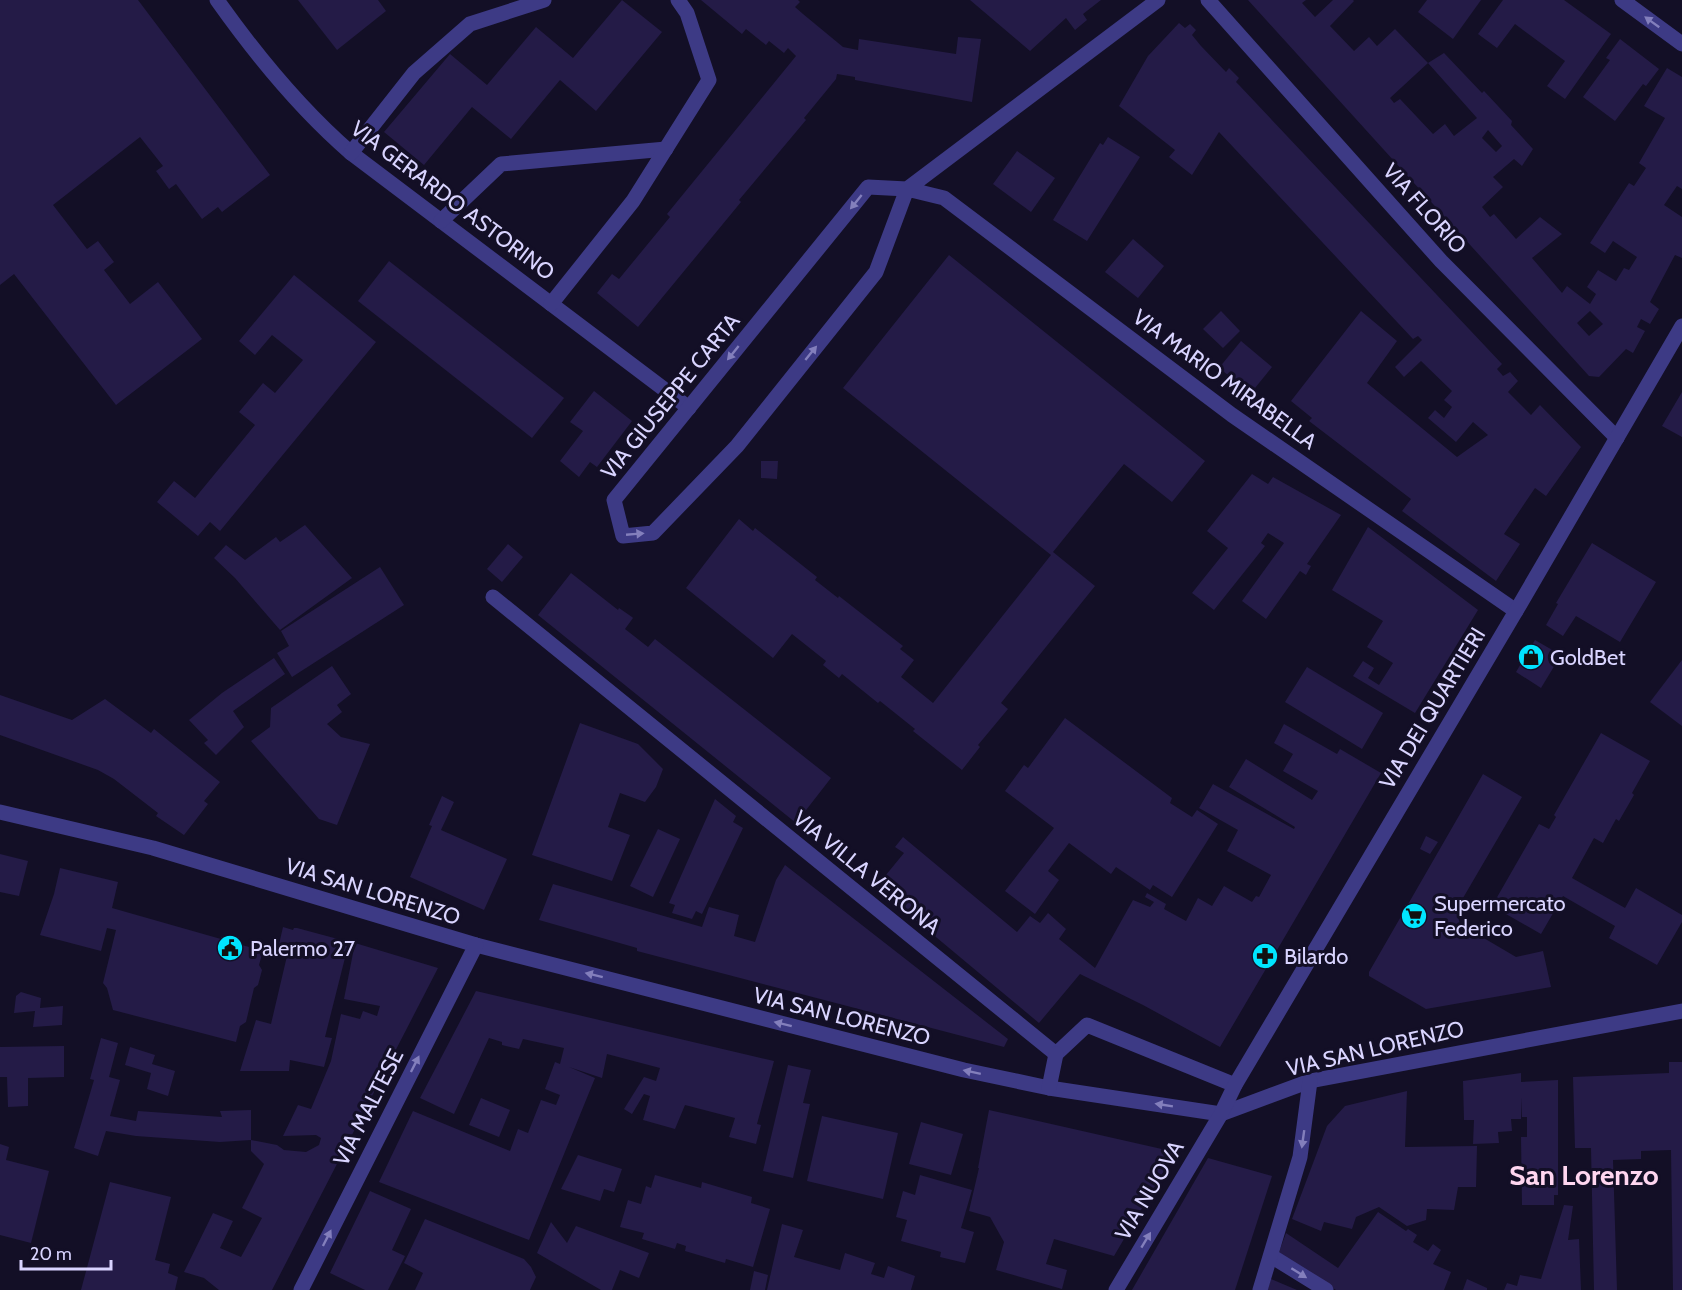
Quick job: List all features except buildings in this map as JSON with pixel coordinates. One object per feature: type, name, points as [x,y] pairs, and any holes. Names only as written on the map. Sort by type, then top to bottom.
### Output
[{"type":"street","name":"VIA GERARDO ASTORINO","points":[[217,0],[245,39],[325,130],[351,153],[688,408]]},
{"type":"street","points":[[351,153],[414,73],[470,24],[544,0]]},
{"type":"street","points":[[551,304],[633,201],[709,80],[687,13],[678,0]]},
{"type":"street","points":[[908,189],[1158,0]]},
{"type":"street","name":"VIA FLORIO","points":[[1208,0],[1440,261],[1617,438]]},
{"type":"street","points":[[1622,0],[1682,44]]},
{"type":"street","points":[[441,221],[501,164],[666,149]]},
{"type":"street","name":"VIA GIUSEPPE CARTA","points":[[868,187],[908,189],[876,272],[737,446],[653,533],[623,536],[614,500],[868,187]]},
{"type":"street","name":"VIA MARIO MIRABELLA","points":[[908,189],[944,198],[1232,415],[1516,611]]},
{"type":"street","name":"VIA DEI QUARTIERI","points":[[1221,1114],[1235,1085],[1682,326]]},
{"type":"street","name":"VIA VILLA VERONA","points":[[493,597],[1056,1054]]},
{"type":"street","name":"VIA SAN LORENZO","points":[[0,812],[153,848],[476,945],[964,1070],[1049,1088],[1221,1114],[1310,1081],[1682,1011]]},
{"type":"street","name":"VIA MALTESE","points":[[301,1290],[476,945]]},
{"type":"street","points":[[1049,1088],[1056,1054],[1087,1025],[1235,1085]]},
{"type":"street","points":[[1260,1290],[1300,1157],[1310,1081]]},
{"type":"street","name":"VIA NUOVA","points":[[1116,1290],[1221,1114]]},
{"type":"street","points":[[1271,1256],[1326,1290]]},
{"type":"place","name":"GoldBet","points":[[1531,657]]},
{"type":"place","name":"Supermercato Federico","points":[[1414,916]]},
{"type":"place","name":"Palermo 27","points":[[230,948]]},
{"type":"place","name":"Bilardo","points":[[1265,956]]},
{"type":"district","name":"San Lorenzo","points":[[1584,1175]]}]
